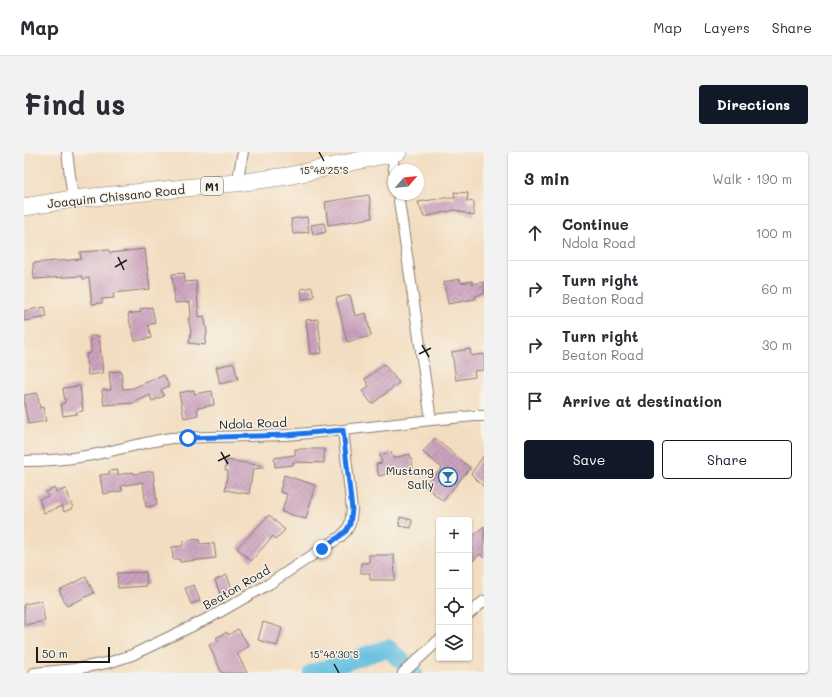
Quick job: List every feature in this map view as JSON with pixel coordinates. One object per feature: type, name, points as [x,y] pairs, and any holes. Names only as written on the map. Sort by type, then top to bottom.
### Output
[{"type":"highway","name":"Joaquim Chissano Road","points":[[24,207],[73,199],[236,183],[395,158]]},
{"type":"street","points":[[67,152],[73,199]]},
{"type":"street","points":[[236,183],[243,152]]},
{"type":"street","points":[[399,200],[432,420]]},
{"type":"street","name":"Ndola Road","points":[[24,461],[67,459],[171,438],[286,435],[484,416]]},
{"type":"street","name":"Beaton Road","points":[[34,673],[75,669],[111,662],[132,655],[211,616],[269,584],[340,536],[346,531],[350,524],[352,510],[343,430]]},
{"type":"street","points":[[472,611],[484,601]]},
{"type":"street","points":[[403,672],[436,643]]},
{"type":"building","points":[[454,192],[468,193],[467,201],[474,202],[474,216],[455,210],[424,217],[418,202],[455,198]]},
{"type":"building","points":[[369,195],[372,218],[328,225],[325,202]]},
{"type":"building","points":[[307,217],[309,232],[293,234],[291,219]]},
{"type":"building","points":[[324,223],[326,232],[313,235],[311,225]]},
{"type":"building","points":[[145,249],[150,289],[113,293],[114,298],[102,299],[102,303],[92,304],[89,278],[83,279],[82,276],[34,279],[33,263],[81,259],[80,252],[109,250],[110,253]]},
{"type":"building","points":[[184,273],[185,282],[196,281],[199,317],[204,316],[207,332],[205,345],[189,343],[191,332],[188,318],[191,318],[190,302],[175,303],[172,274]]},
{"type":"building","points":[[460,279],[461,283],[472,281],[472,284],[484,282],[484,294],[475,296],[475,299],[448,304],[444,282]]},
{"type":"building","points":[[312,287],[314,297],[302,299],[301,289]]},
{"type":"building","points":[[350,295],[355,316],[366,313],[371,336],[347,342],[336,298]]},
{"type":"building","points":[[45,307],[47,317],[24,321],[24,311]]},
{"type":"building","points":[[152,307],[155,323],[148,325],[151,338],[135,341],[128,314],[141,312],[140,309]]},
{"type":"building","points":[[318,319],[322,353],[310,354],[306,320]]},
{"type":"building","points":[[90,336],[99,336],[103,373],[88,375],[86,354],[91,353]]},
{"type":"building","points":[[470,349],[471,356],[484,354],[484,370],[474,371],[475,377],[456,380],[452,352]]},
{"type":"building","points":[[234,363],[238,380],[220,384],[216,367]]},
{"type":"building","points":[[384,364],[399,383],[372,404],[362,391],[369,386],[365,379]]},
{"type":"building","points":[[121,371],[123,389],[133,388],[164,375],[169,386],[161,390],[164,396],[152,401],[150,395],[133,403],[104,405],[102,390],[111,390],[109,372]]},
{"type":"building","points":[[80,386],[83,411],[76,412],[77,414],[63,416],[61,404],[65,403],[63,388]]},
{"type":"building","points":[[194,390],[194,394],[212,391],[214,405],[197,408],[198,415],[184,418],[179,393]]},
{"type":"building","points":[[37,393],[40,408],[43,407],[46,421],[28,424],[24,395]]},
{"type":"building","name":"Mustang Sally","points":[[435,438],[470,468],[443,501],[426,487],[442,468],[423,452]]},
{"type":"building","points":[[295,449],[324,449],[324,463],[293,462],[293,465],[275,467],[274,458],[295,455]]},
{"type":"building","points":[[391,452],[393,458],[410,454],[413,468],[379,476],[376,464],[382,463],[380,455]]},
{"type":"building","points":[[484,455],[484,487],[471,474]]},
{"type":"building","points":[[227,460],[263,466],[263,468],[253,469],[249,494],[225,490],[228,471],[225,470]]},
{"type":"building","points":[[118,470],[118,475],[133,472],[134,474],[153,471],[157,505],[146,507],[143,482],[121,486],[122,491],[103,494],[100,475],[109,474],[109,471]]},
{"type":"building","points":[[284,475],[315,485],[306,519],[282,512],[287,494],[280,492]]},
{"type":"building","points":[[55,488],[56,492],[66,489],[73,508],[64,512],[62,506],[44,513],[39,499],[48,496],[46,492]]},
{"type":"building","points":[[269,515],[285,530],[276,539],[273,536],[251,561],[237,548]]},
{"type":"building","points":[[400,517],[412,520],[411,528],[399,526]]},
{"type":"building","points":[[484,526],[484,558],[480,554],[472,561],[472,553],[472,537]]},
{"type":"building","points":[[199,539],[200,544],[214,543],[216,558],[180,562],[179,559],[173,559],[172,547],[183,546],[183,541]]},
{"type":"building","points":[[369,555],[394,555],[395,580],[370,580],[370,573],[361,573],[361,563],[369,563]]},
{"type":"building","points":[[146,572],[147,586],[118,588],[117,573]]},
{"type":"building","points":[[227,575],[232,590],[220,594],[215,580]]},
{"type":"building","points":[[86,577],[94,593],[67,606],[59,590]]},
{"type":"building","points":[[194,585],[200,601],[191,604],[185,588]]},
{"type":"building","points":[[41,601],[45,621],[24,625],[24,604]]},
{"type":"building","points":[[263,622],[282,628],[277,646],[258,640]]},
{"type":"building","points":[[238,629],[249,646],[237,653],[247,673],[222,673],[209,645],[218,640],[216,638],[227,632],[228,635]]},
{"type":"waterway","points":[[312,673],[388,648],[414,673]]},
{"type":"place","name":"Mustang Sally","points":[[448,477]]},
{"type":"route","points":[[188,438],[286,435],[343,430],[352,510],[350,524],[346,531],[322,549]]}]
